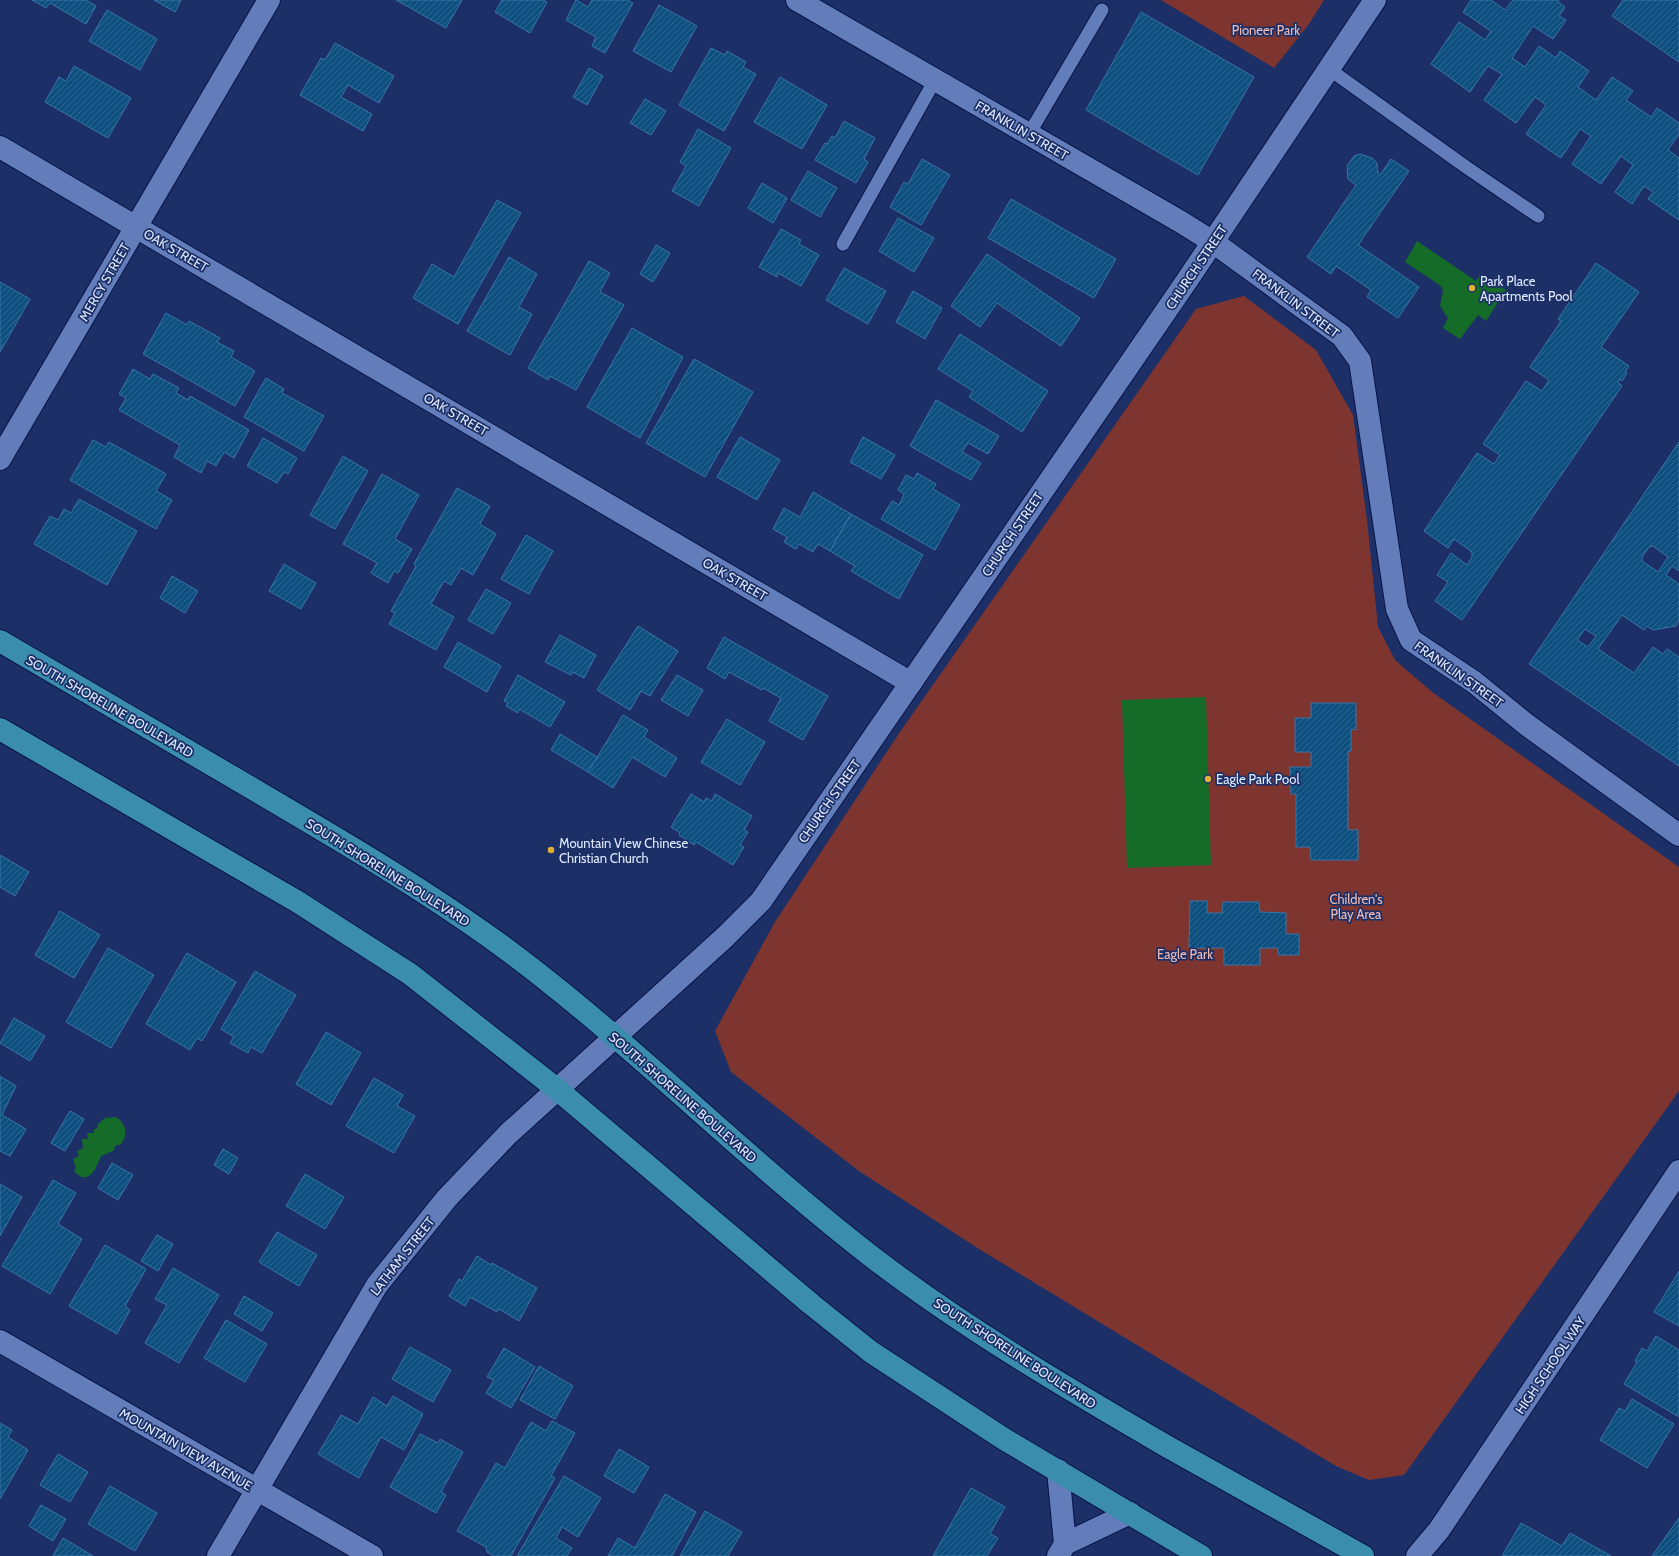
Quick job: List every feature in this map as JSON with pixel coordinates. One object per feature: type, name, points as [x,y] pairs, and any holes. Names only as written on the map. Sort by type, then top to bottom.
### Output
[{"type":"main road","name":"SOUTH SHORELINE BOULEVARD","points":[[0,641],[326,832],[416,887],[507,950],[553,986],[678,1091],[813,1210],[877,1261],[965,1324],[1090,1402],[1363,1556]]},
{"type":"main road","points":[[0,729],[298,902],[410,974],[558,1090],[811,1304],[872,1352],[1004,1439],[1201,1556]]},
{"type":"street","name":"MERCY STREET","points":[[0,459],[269,0]]},
{"type":"street","name":"FRANKLIN STREET","points":[[797,0],[1213,242],[1342,336],[1360,361],[1397,609],[1410,640],[1474,682],[1527,725],[1679,835]]},
{"type":"street","name":"CHURCH STREET","points":[[614,1037],[725,937],[761,901],[1213,242],[1375,0]]},
{"type":"street","name":"OAK STREET","points":[[0,147],[911,683]]},
{"type":"street","name":"LATHAM STREET","points":[[218,1556],[258,1490],[314,1390],[377,1285],[448,1198],[508,1134],[558,1090],[614,1037]]},
{"type":"street","name":"HIGH SCHOOL WAY","points":[[1417,1556],[1447,1518],[1679,1171]]},
{"type":"street","name":"MOUNTAIN VIEW AVENUE","points":[[0,1341],[372,1556]]},
{"type":"street","points":[[1058,1470],[1061,1550],[1130,1513]]},
{"type":"lane","points":[[1029,134],[1102,10]]},
{"type":"lane","points":[[1329,69],[1466,167],[1538,216]]},
{"type":"lane","points":[[843,244],[935,80]]},
{"type":"green space","name":"Pioneer Park","points":[[1161,0],[1324,0],[1309,24],[1274,68]]},
{"type":"green space","name":"Eagle Park","points":[[1244,296],[1316,350],[1353,415],[1367,520],[1378,627],[1395,660],[1432,692],[1679,867],[1679,1091],[1404,1475],[1369,1480],[1336,1466],[979,1249],[859,1171],[731,1072],[715,1031],[775,922],[900,732],[1196,309]]},
{"type":"shaded area","name":"Park Place Apartments Pool","points":[[1417,241],[1476,281],[1480,274],[1506,290],[1486,321],[1478,315],[1460,339],[1443,328],[1448,318],[1440,306],[1443,291],[1441,286],[1405,262]]},
{"type":"shaded area","points":[[1206,697],[1211,865],[1127,868],[1122,700]]},
{"type":"shaded area","points":[[116,1117],[124,1126],[125,1138],[120,1145],[116,1145],[113,1151],[101,1156],[92,1174],[84,1177],[79,1176],[74,1171],[76,1168],[73,1159],[79,1156],[77,1151],[83,1148],[82,1139],[88,1139],[87,1133],[94,1133],[94,1129],[97,1129],[98,1124],[105,1118]]},
{"type":"building","points":[[32,0],[86,0],[96,6],[86,24],[50,3],[46,8]]},
{"type":"building","points":[[154,0],[181,0],[175,12]]},
{"type":"building","points":[[396,0],[462,0],[446,28]]},
{"type":"building","points":[[502,0],[543,0],[547,2],[530,33],[495,12]]},
{"type":"building","points":[[576,0],[588,7],[592,0],[627,0],[633,3],[605,53],[592,46],[596,37],[566,20]]},
{"type":"building","points":[[1471,0],[1491,0],[1505,10],[1513,0],[1559,0],[1558,2],[1565,7],[1559,16],[1566,20],[1553,39],[1533,26],[1512,58],[1525,67],[1539,46],[1556,58],[1560,51],[1589,71],[1578,87],[1596,100],[1612,77],[1633,91],[1626,100],[1651,117],[1657,108],[1679,123],[1679,134],[1668,150],[1679,158],[1679,220],[1648,199],[1653,192],[1644,186],[1632,204],[1615,192],[1633,165],[1621,156],[1601,184],[1572,164],[1591,136],[1580,129],[1561,158],[1526,134],[1546,105],[1535,97],[1516,123],[1484,100],[1502,74],[1488,66],[1470,92],[1431,64],[1459,22],[1485,40],[1491,31],[1463,12]]},
{"type":"building","points":[[1623,0],[1679,0],[1679,62],[1612,16]]},
{"type":"building","points":[[659,5],[697,26],[671,72],[633,51]]},
{"type":"building","points":[[107,10],[157,39],[140,70],[89,41]]},
{"type":"building","points":[[1141,12],[1254,77],[1198,175],[1086,110]]},
{"type":"building","points":[[335,43],[394,76],[379,103],[348,85],[341,97],[372,114],[363,131],[300,95],[321,58],[325,60]]},
{"type":"building","points":[[711,48],[725,55],[727,51],[746,62],[743,67],[756,74],[724,131],[679,105]]},
{"type":"building","points":[[74,66],[131,98],[108,138],[45,102],[59,77],[66,81]]},
{"type":"building","points":[[589,68],[603,76],[587,105],[573,97]]},
{"type":"building","points":[[780,77],[827,105],[802,149],[754,122]]},
{"type":"building","points":[[645,99],[666,111],[651,135],[630,123]]},
{"type":"building","points":[[844,121],[875,138],[864,159],[868,162],[856,183],[815,160],[825,143],[827,144],[832,136],[835,138]]},
{"type":"building","points":[[698,129],[731,148],[699,206],[672,191],[686,166],[680,162]]},
{"type":"building","points":[[1360,154],[1372,158],[1377,163],[1378,173],[1380,175],[1391,159],[1409,171],[1358,245],[1419,287],[1398,318],[1367,297],[1371,290],[1336,266],[1331,274],[1307,257],[1356,185],[1348,179],[1347,166],[1354,156]]},
{"type":"building","points":[[922,159],[950,175],[921,225],[890,207],[904,182],[908,184]]},
{"type":"building","points":[[808,171],[837,188],[820,217],[791,200]]},
{"type":"building","points":[[762,183],[787,198],[773,223],[748,208]]},
{"type":"building","points":[[1011,199],[1116,259],[1094,298],[988,238]]},
{"type":"building","points":[[497,200],[521,213],[458,324],[413,298],[432,264],[454,277]]},
{"type":"building","points":[[898,218],[934,238],[914,272],[879,251]]},
{"type":"building","points":[[781,229],[801,240],[799,244],[819,255],[801,286],[778,273],[777,277],[759,267]]},
{"type":"building","points":[[656,245],[670,253],[653,282],[640,274]]},
{"type":"building","points":[[987,254],[1080,318],[1061,346],[997,303],[980,327],[951,306]]},
{"type":"building","points":[[509,257],[537,274],[519,307],[532,314],[510,355],[467,331]]},
{"type":"building","points":[[589,261],[610,273],[600,292],[624,305],[576,390],[550,376],[548,380],[528,368]]},
{"type":"building","points":[[1596,263],[1639,292],[1601,347],[1629,366],[1625,372],[1627,373],[1622,381],[1620,379],[1618,382],[1622,386],[1462,620],[1435,601],[1448,582],[1437,575],[1451,553],[1467,565],[1472,557],[1472,552],[1454,539],[1448,548],[1424,531],[1477,453],[1494,464],[1500,455],[1483,444],[1526,381],[1542,391],[1549,380],[1530,367],[1561,321],[1558,319]]},
{"type":"building","points":[[844,268],[886,291],[868,324],[826,300]]},
{"type":"building","points":[[0,282],[30,299],[0,352]]},
{"type":"building","points":[[913,291],[942,308],[925,339],[896,322]]},
{"type":"building","points":[[166,313],[187,325],[189,321],[220,338],[217,342],[234,351],[231,357],[255,371],[235,406],[143,354]]},
{"type":"building","points":[[632,328],[683,357],[640,438],[587,407]]},
{"type":"building","points":[[960,334],[1048,391],[1022,432],[969,397],[973,391],[938,369]]},
{"type":"building","points":[[694,359],[753,392],[705,477],[646,443]]},
{"type":"building","points":[[133,369],[150,379],[153,374],[179,388],[176,393],[188,400],[190,396],[249,430],[234,458],[224,452],[216,466],[207,461],[201,473],[174,457],[180,445],[119,410],[126,398],[119,394]]},
{"type":"building","points":[[266,378],[284,389],[282,393],[324,416],[304,451],[244,417]]},
{"type":"building","points":[[936,400],[999,436],[988,454],[968,443],[962,452],[981,463],[971,480],[910,446]]},
{"type":"building","points":[[740,437],[780,460],[757,500],[717,477]]},
{"type":"building","points":[[863,437],[895,455],[881,479],[850,462]]},
{"type":"building","points":[[263,438],[297,458],[288,474],[284,472],[277,483],[247,466]]},
{"type":"building","points":[[93,440],[106,447],[109,442],[166,474],[156,491],[172,500],[156,529],[70,480]]},
{"type":"building","points":[[1679,442],[1679,571],[1672,566],[1666,575],[1679,584],[1679,621],[1676,626],[1653,630],[1647,626],[1644,630],[1622,615],[1598,649],[1634,673],[1653,647],[1663,654],[1667,649],[1679,657],[1679,766],[1529,664]],"holes":[[[1653,546],[1668,557],[1658,572],[1642,561],[1642,557],[1649,547]],[[1585,629],[1596,636],[1588,647],[1577,640]]]},
{"type":"building","points":[[343,456],[368,471],[335,529],[310,515]]},
{"type":"building","points":[[917,473],[936,484],[933,489],[960,505],[935,550],[881,519],[892,501],[899,505],[904,494],[898,490],[906,475],[914,479]]},
{"type":"building","points":[[382,474],[419,495],[395,539],[412,549],[398,573],[394,571],[388,583],[371,573],[377,563],[343,544]]},
{"type":"building","points":[[457,488],[490,506],[480,524],[496,534],[473,575],[461,568],[451,585],[444,581],[431,604],[454,617],[436,650],[389,624],[395,613],[391,611],[416,566],[414,564]]},
{"type":"building","points":[[813,492],[851,514],[830,551],[818,544],[813,552],[799,544],[796,549],[784,542],[787,537],[773,529],[784,508],[800,517]]},
{"type":"building","points":[[79,499],[137,531],[107,585],[34,544],[50,516],[58,520],[64,509],[71,513]]},
{"type":"building","points":[[851,514],[923,555],[899,599],[851,571],[855,566],[830,551]]},
{"type":"building","points":[[526,535],[553,551],[529,594],[501,579]]},
{"type":"building","points":[[284,564],[316,583],[301,609],[269,591]]},
{"type":"building","points":[[172,576],[198,591],[185,613],[160,598]]},
{"type":"building","points":[[486,589],[511,603],[493,634],[468,620]]},
{"type":"building","points":[[638,626],[678,651],[650,696],[641,691],[630,710],[597,690]]},
{"type":"building","points":[[560,635],[596,655],[584,678],[573,672],[571,675],[545,662]]},
{"type":"building","points":[[724,637],[828,696],[803,740],[769,721],[781,698],[763,688],[762,690],[729,672],[725,679],[707,668]]},
{"type":"building","points":[[458,642],[501,666],[487,692],[444,667]]},
{"type":"building","points":[[518,675],[565,702],[550,727],[519,709],[518,713],[506,706],[508,703],[504,701]]},
{"type":"building","points":[[677,675],[703,690],[688,716],[661,700]]},
{"type":"building","points":[[1311,703],[1356,703],[1356,730],[1351,729],[1351,751],[1348,751],[1348,830],[1358,830],[1358,860],[1311,860],[1310,847],[1296,847],[1296,794],[1291,794],[1290,767],[1311,767],[1311,752],[1295,752],[1295,718],[1311,718]]},
{"type":"building","points":[[623,715],[648,730],[644,737],[677,758],[665,777],[632,757],[613,788],[588,772]]},
{"type":"building","points":[[727,719],[765,742],[740,785],[701,762]]},
{"type":"building","points":[[560,734],[597,757],[588,772],[551,750]]},
{"type":"building","points":[[691,794],[704,802],[706,798],[712,801],[715,794],[752,816],[744,830],[748,832],[740,845],[744,847],[733,865],[696,842],[694,845],[679,835],[680,833],[671,827]]},
{"type":"building","points":[[0,855],[29,872],[15,896],[0,887]]},
{"type":"building","points":[[1190,901],[1207,901],[1207,913],[1222,913],[1223,902],[1259,902],[1260,912],[1286,913],[1286,934],[1299,934],[1299,955],[1278,955],[1278,948],[1260,948],[1260,965],[1224,965],[1224,948],[1189,948]]},
{"type":"building","points":[[60,911],[100,935],[74,978],[35,955]]},
{"type":"building","points":[[108,948],[154,975],[111,1048],[66,1022]]},
{"type":"building","points":[[187,953],[236,982],[202,1041],[197,1038],[190,1050],[146,1024]]},
{"type":"building","points":[[255,971],[296,995],[262,1053],[251,1047],[248,1053],[230,1043],[234,1037],[221,1029]]},
{"type":"building","points":[[14,1018],[45,1036],[30,1061],[0,1043]]},
{"type":"building","points":[[326,1032],[361,1053],[331,1105],[296,1084]]},
{"type":"building","points":[[0,1076],[16,1086],[2,1115],[26,1129],[10,1156],[0,1151]]},
{"type":"building","points":[[374,1078],[403,1095],[397,1106],[415,1116],[394,1153],[346,1126]]},
{"type":"building","points":[[70,1111],[84,1119],[65,1151],[51,1143]]},
{"type":"building","points":[[223,1149],[238,1158],[229,1174],[214,1165]]},
{"type":"building","points":[[112,1163],[133,1175],[118,1200],[98,1188]]},
{"type":"building","points":[[305,1174],[344,1197],[325,1229],[286,1206]]},
{"type":"building","points":[[53,1180],[76,1193],[58,1224],[82,1239],[50,1294],[2,1266]]},
{"type":"building","points":[[0,1184],[22,1197],[0,1236]]},
{"type":"building","points":[[277,1232],[317,1255],[299,1286],[259,1262]]},
{"type":"building","points":[[157,1235],[173,1244],[158,1271],[141,1261]]},
{"type":"building","points":[[105,1245],[146,1269],[125,1306],[130,1310],[117,1334],[69,1306]]},
{"type":"building","points":[[477,1256],[491,1265],[492,1263],[537,1288],[519,1321],[499,1309],[497,1312],[470,1297],[465,1306],[449,1296],[459,1279],[462,1281]]},
{"type":"building","points":[[173,1268],[219,1295],[179,1363],[145,1343],[167,1305],[155,1299]]},
{"type":"building","points":[[1679,1271],[1679,1326],[1654,1312]]},
{"type":"building","points":[[244,1296],[273,1313],[262,1331],[234,1314]]},
{"type":"building","points":[[226,1320],[267,1344],[245,1382],[204,1358]]},
{"type":"building","points":[[1656,1336],[1679,1350],[1679,1417],[1624,1384],[1637,1362],[1635,1361],[1642,1348],[1647,1351]]},
{"type":"building","points":[[410,1347],[451,1370],[433,1402],[392,1379]]},
{"type":"building","points":[[504,1348],[535,1367],[511,1408],[486,1393],[494,1380],[487,1377]]},
{"type":"building","points":[[539,1366],[573,1386],[555,1419],[520,1400]]},
{"type":"building","points":[[393,1396],[423,1414],[404,1450],[381,1437],[359,1478],[318,1454],[341,1415],[358,1424],[373,1397],[387,1406]]},
{"type":"building","points":[[1632,1399],[1674,1424],[1647,1468],[1600,1440],[1619,1408],[1625,1411]]},
{"type":"building","points":[[552,1421],[575,1433],[551,1476],[555,1478],[511,1556],[494,1556],[487,1552],[486,1547],[457,1531],[496,1463],[505,1468],[531,1422],[546,1431]]},
{"type":"building","points":[[0,1423],[12,1430],[8,1437],[28,1450],[0,1499]]},
{"type":"building","points":[[420,1434],[438,1443],[440,1439],[463,1452],[441,1492],[446,1495],[436,1513],[390,1487]]},
{"type":"building","points":[[619,1449],[649,1467],[634,1493],[604,1476]]},
{"type":"building","points":[[58,1454],[88,1472],[70,1502],[40,1485]]},
{"type":"building","points":[[564,1476],[601,1498],[578,1537],[562,1527],[556,1538],[572,1548],[567,1556],[517,1556]]},
{"type":"building","points":[[110,1486],[157,1513],[135,1551],[88,1524]]},
{"type":"building","points":[[971,1488],[1005,1507],[990,1534],[998,1538],[987,1556],[933,1556]]},
{"type":"building","points":[[665,1494],[696,1512],[672,1556],[608,1556],[618,1538],[635,1548]]},
{"type":"building","points":[[41,1505],[66,1519],[53,1541],[29,1526]]},
{"type":"building","points":[[705,1511],[742,1532],[728,1556],[680,1556]]},
{"type":"building","points":[[1679,1518],[1679,1556],[1652,1556]]},
{"type":"building","points":[[1521,1523],[1562,1546],[1570,1533],[1611,1556],[1502,1556]]},
{"type":"building","points":[[63,1538],[93,1556],[53,1556]]},
{"type":"place","name":"Park Place Apartments Pool","points":[[1472,288]]},
{"type":"place","name":"Eagle Park Pool","points":[[1208,779]]},
{"type":"place","name":"Mountain View Chinese Christian Church","points":[[551,850]]},
{"type":"park label","name":"Children's Play Area","points":[[1356,906]]}]
